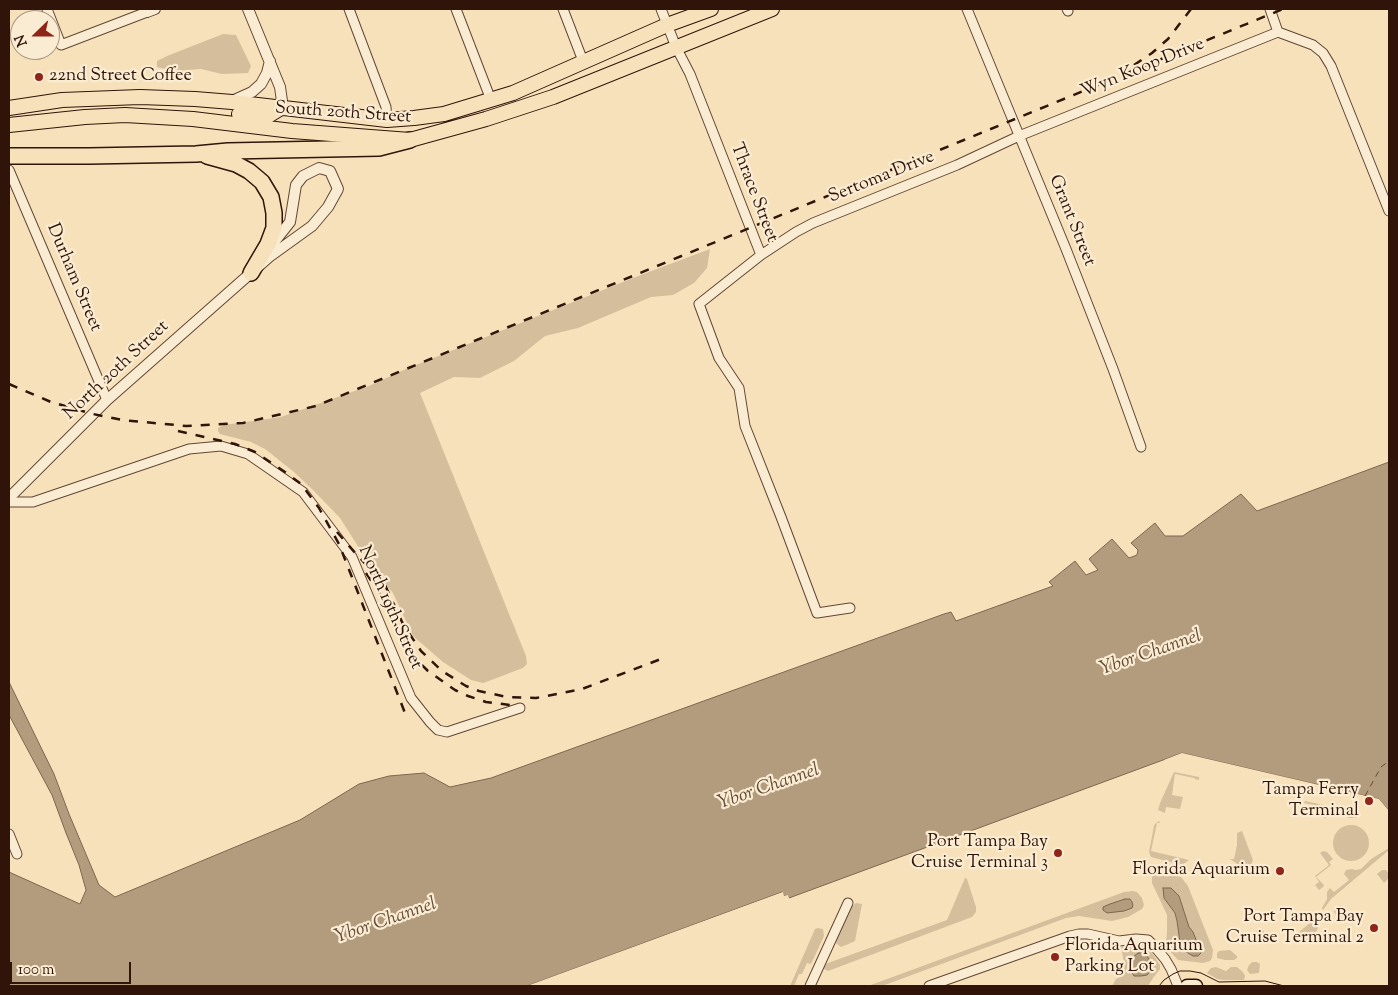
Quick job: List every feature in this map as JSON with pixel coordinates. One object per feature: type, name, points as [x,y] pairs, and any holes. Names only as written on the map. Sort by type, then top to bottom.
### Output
[{"type":"highway","points":[[15,156],[196,154],[228,151],[379,148],[410,140]]},
{"type":"highway","points":[[196,154],[229,162],[249,171],[262,182],[271,197],[274,228],[268,244],[251,273]]},
{"type":"main road","name":"South 20th Street","points":[[9,108],[62,100],[114,98],[195,99],[387,120],[444,114],[513,93],[667,25],[711,9]]},
{"type":"main road","name":"South 20th Street","points":[[9,125],[85,116],[132,115],[193,119],[292,131],[410,140],[486,119],[568,90],[772,9]]},
{"type":"main road","points":[[513,93],[526,96],[551,86],[563,87],[568,90]]},
{"type":"main road","points":[[132,115],[155,107],[263,116],[272,114],[281,108]]},
{"type":"main road","points":[[1187,986],[1196,986]]},
{"type":"street","points":[[47,9],[61,44],[150,10]]},
{"type":"street","points":[[248,9],[280,87],[281,108]]},
{"type":"street","points":[[349,9],[386,106],[387,120]]},
{"type":"street","points":[[456,9],[491,100]]},
{"type":"street","points":[[563,9],[583,61]]},
{"type":"street","name":"Thrace Street","points":[[662,9],[676,47],[693,82],[761,255],[699,304],[718,358],[739,388],[745,426],[817,613],[850,608]]},
{"type":"street","name":"Grant Street","points":[[967,9],[1114,369],[1141,447]]},
{"type":"street","points":[[1270,9],[1278,32],[1313,44],[1324,53],[1331,66],[1389,211]]},
{"type":"street","name":"Wyn Koop Drive","points":[[1019,136],[1278,32]]},
{"type":"street","points":[[232,102],[252,92],[261,84],[267,73],[270,60]]},
{"type":"street","name":"Sertoma Drive","points":[[761,255],[813,223],[957,165],[1019,136]]},
{"type":"street","name":"North 20th Street","points":[[9,498],[106,400],[251,273],[269,257],[312,226],[328,208],[338,189],[330,171],[319,168],[303,176],[296,184],[290,222],[251,273]]},
{"type":"street","name":"Durham Street","points":[[9,170],[106,400]]},
{"type":"street","name":"North 19th Street","points":[[9,502],[34,502],[189,449],[221,446],[248,454],[303,492],[352,557],[411,698],[438,730],[447,732],[520,708]]},
{"type":"street","points":[[9,834],[17,854]]},
{"type":"street","points":[[810,986],[848,903]]},
{"type":"street","points":[[929,986],[1079,934],[1094,935],[1119,941],[1148,940],[1165,959],[1178,986]]},
{"type":"shaded area","points":[[223,34],[236,35],[251,66],[248,73],[222,74],[201,69],[174,71],[157,67],[157,61],[167,56]]},
{"type":"shaded area","points":[[710,249],[707,268],[694,283],[673,295],[651,297],[578,328],[545,336],[514,361],[480,378],[454,377],[420,393],[526,656],[527,664],[523,668],[494,679],[483,683],[471,680],[443,662],[413,636],[393,593],[370,565],[340,518],[294,472],[265,449],[251,442],[220,434],[218,431],[218,428],[224,425],[281,417],[369,386],[406,369]]},
{"type":"shaded area","points":[[1174,772],[1199,777],[1199,780],[1175,774],[1172,795],[1183,797],[1180,809],[1166,807],[1165,813],[1158,810]]},
{"type":"shaded area","points":[[1305,801],[1359,813],[1356,818],[1348,818],[1345,812],[1339,815],[1333,812],[1325,819],[1322,807],[1304,803]]},
{"type":"shaded area","points":[[1159,821],[1151,851],[1189,860],[1182,865],[1151,857],[1149,852],[1154,826],[1155,824]]},
{"type":"shaded area","points":[[1351,825],[1358,826],[1364,830],[1368,836],[1368,850],[1364,856],[1358,860],[1351,861],[1344,860],[1338,856],[1334,850],[1333,843],[1334,836],[1338,830],[1344,826]]},
{"type":"shaded area","points":[[1242,831],[1253,860],[1251,865],[1239,870],[1236,863],[1230,859],[1234,859],[1237,833]]},
{"type":"shaded area","points":[[1389,848],[1389,850],[1331,899],[1323,910],[1322,908],[1327,899],[1327,892],[1330,888],[1334,892],[1349,880],[1344,874],[1346,870],[1361,869],[1371,859]]},
{"type":"shaded area","points":[[1323,851],[1327,852],[1333,859],[1329,862],[1331,865],[1316,877],[1324,885],[1319,890],[1315,885],[1319,882],[1315,876],[1329,865],[1320,853]]},
{"type":"shaded area","points":[[1382,870],[1386,870],[1389,874],[1389,878],[1384,883],[1377,874]]},
{"type":"shaded area","points":[[1160,872],[1181,877],[1188,886],[1213,950],[1210,961],[1203,963],[1178,960],[1168,949],[1166,945],[1167,915],[1152,883],[1154,874]],"holes":[[[1175,913],[1193,932],[1183,950]]]},
{"type":"shaded area","points":[[965,878],[967,879],[976,907],[976,912],[972,917],[828,971],[824,969],[824,965],[828,963],[947,920]]},
{"type":"shaded area","points":[[1124,892],[1137,892],[1142,898],[1144,905],[1142,909],[1128,917],[1112,921],[1079,916],[1066,918],[882,986],[868,986]]},
{"type":"shaded area","points":[[856,903],[862,904],[855,941],[841,947],[835,940],[850,908]]},
{"type":"shaded area","points":[[1340,905],[1347,913],[1341,918],[1337,917],[1334,912],[1335,908]]},
{"type":"shaded area","points":[[1316,918],[1320,922],[1317,930],[1306,941],[1299,932]]},
{"type":"shaded area","points":[[815,929],[823,929],[824,936],[811,964],[807,963],[802,974],[799,974],[794,986],[790,986]]},
{"type":"shaded area","points":[[1262,929],[1264,936],[1262,937],[1253,938],[1245,943],[1240,940],[1240,938]]},
{"type":"shaded area","points":[[1142,944],[1149,948],[1160,965],[1160,969],[1148,986],[1112,986],[1116,979],[1122,975],[1124,963],[1121,947]]},
{"type":"shaded area","points":[[1230,950],[1237,958],[1225,960],[1217,958],[1219,951]]},
{"type":"shaded area","points":[[1252,962],[1260,964],[1259,973],[1250,974],[1247,970]]},
{"type":"shaded area","points":[[1216,967],[1226,971],[1231,967],[1237,967],[1243,972],[1244,980],[1217,979],[1207,973],[1211,968]]},
{"type":"water","name":"Ybor Channel","points":[[1389,462],[1389,811],[1379,799],[1182,753],[789,898],[784,896],[782,892],[527,986],[9,986],[9,872],[80,904],[86,890],[79,865],[52,795],[9,715],[9,682],[54,774],[99,885],[115,897],[300,820],[359,784],[389,776],[424,773],[450,787],[491,778],[944,614],[951,612],[956,621],[1053,586],[1049,582],[1075,561],[1086,575],[1098,570],[1089,559],[1112,539],[1129,558],[1137,555],[1138,550],[1131,543],[1155,523],[1165,536],[1183,536],[1241,494],[1257,511]]},
{"type":"water","points":[[1163,888],[1171,888],[1179,896],[1189,927],[1193,932],[1201,953],[1198,956],[1193,956],[1183,950],[1175,913],[1164,898]]},
{"type":"water","points":[[1130,899],[1133,905],[1132,908],[1107,913],[1103,910],[1103,907]]},
{"type":"water","points":[[1138,953],[1146,955],[1149,959],[1151,971],[1147,975],[1134,976],[1130,969],[1129,962]]},
{"type":"pier","points":[[1182,753],[1379,799],[1389,811],[1389,814],[1378,801],[1182,756],[1164,762],[1164,760]]},
{"type":"pier","points":[[783,892],[784,896],[788,895],[790,901],[787,898],[783,899],[781,895],[534,986],[527,986]]},
{"type":"ferry route","points":[[1365,796],[1381,767],[1389,761]]},
{"type":"tram line","points":[[1159,986],[1164,980],[1180,971],[1201,973],[1219,982],[1265,981],[1284,986]]},
{"type":"railway","points":[[1134,65],[1168,39],[1191,9]]},
{"type":"railway","points":[[9,384],[51,402],[93,414],[122,420],[186,426],[243,423],[316,406],[1283,9]]},
{"type":"railway","points":[[178,431],[235,444],[255,452],[301,484],[319,508],[339,544],[405,713]]},
{"type":"railway","points":[[337,532],[385,585],[403,624],[421,651],[442,671],[466,686],[507,697],[536,698],[582,689],[661,659]]},
{"type":"railway","points":[[366,573],[379,592],[404,643],[428,671],[455,690],[468,696],[486,702],[510,705]]},
{"type":"place","name":"22nd Street Coffee","points":[[39,77]]},
{"type":"place","name":"Tampa Ferry Terminal","points":[[1369,801]]},
{"type":"place","name":"Port Tampa Bay Cruise Terminal 3","points":[[1058,853]]},
{"type":"place","name":"Florida Aquarium","points":[[1280,871]]},
{"type":"place","name":"Port Tampa Bay Cruise Terminal 2","points":[[1374,928]]},
{"type":"place","name":"Florida Aquarium Parking Lot","points":[[1055,957]]}]
